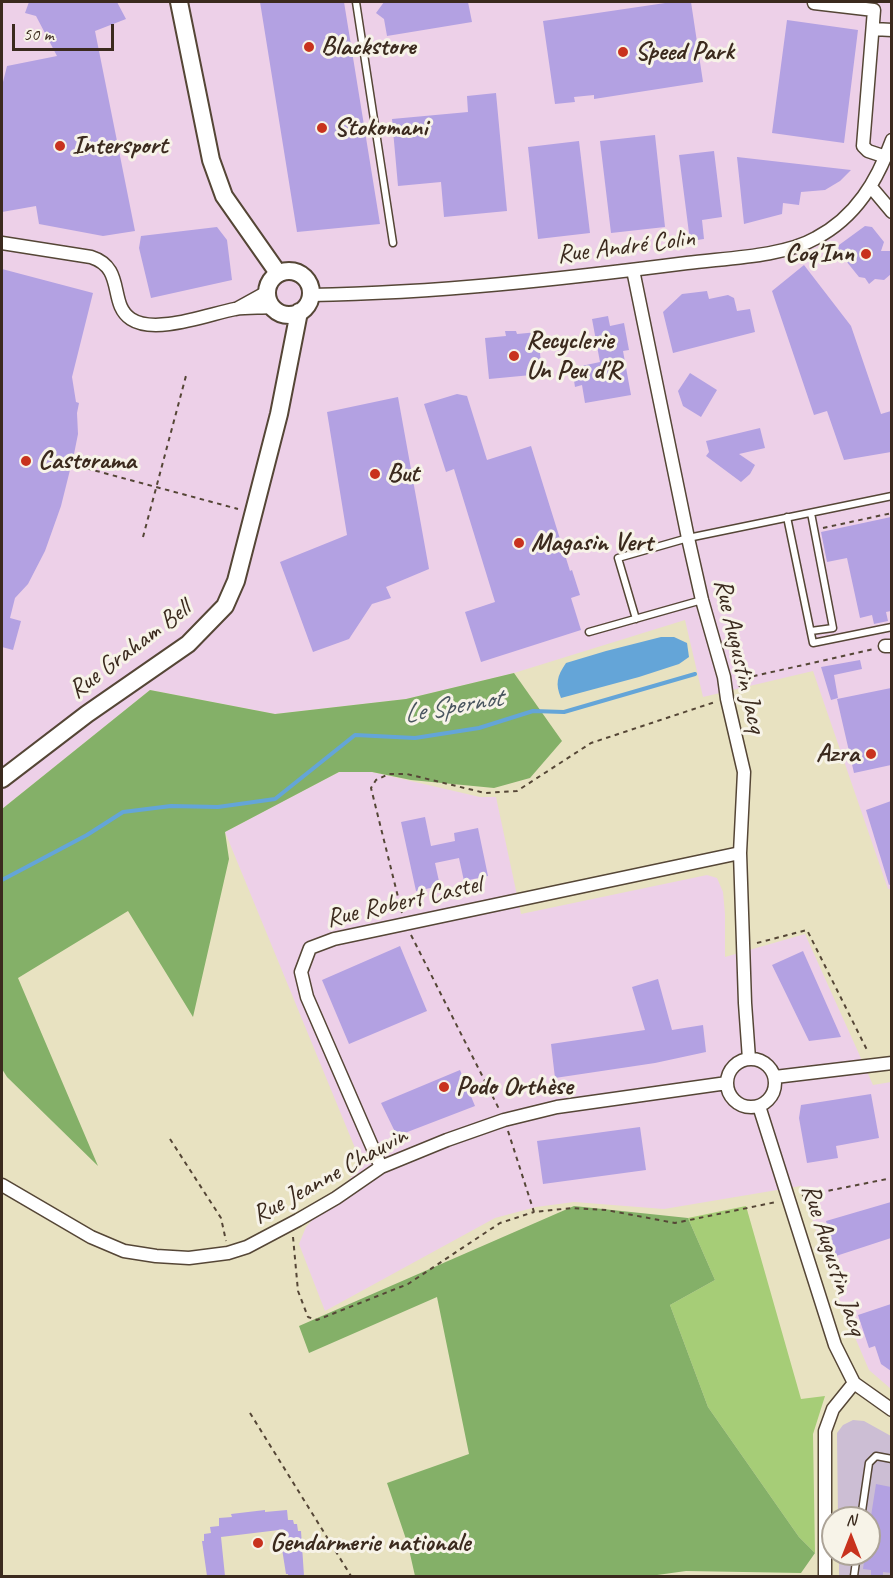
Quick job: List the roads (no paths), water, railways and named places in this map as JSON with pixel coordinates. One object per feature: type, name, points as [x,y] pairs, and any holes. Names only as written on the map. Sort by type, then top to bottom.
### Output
[{"type":"street","points":[[179,2],[211,160],[224,196],[278,273]]},
{"type":"street","points":[[813,2],[874,10],[863,146],[868,151],[886,157]]},
{"type":"street","points":[[873,29],[891,30]]},
{"type":"street","name":"Rue André Colin","points":[[311,295],[402,292],[633,270],[777,252],[814,240],[845,218],[871,187],[886,157],[891,140]]},
{"type":"street","points":[[871,187],[891,212]]},
{"type":"street","points":[[2,243],[91,257],[102,261],[114,278],[124,310],[131,319],[138,322],[165,324],[272,304],[285,315],[299,312],[309,302],[311,295],[304,276],[291,271],[278,273],[272,278],[272,304]]},
{"type":"street","name":"Rue Augustin Jacq","points":[[633,270],[688,538],[702,600],[724,677],[744,772],[740,853],[749,1059]]},
{"type":"street","name":"Rue Graham Bell","points":[[272,304],[290,357]]},
{"type":"street","name":"Rue Graham Bell","points":[[2,779],[87,714],[188,644],[215,618],[231,595],[279,414],[299,312]]},
{"type":"street","name":"Rue Robert Castel","points":[[381,1167],[307,996],[301,972],[310,948],[334,939],[740,853]]},
{"type":"street","points":[[749,1059],[765,1063],[775,1077],[772,1095],[759,1106],[748,1107],[737,1103],[730,1094],[727,1083],[733,1067],[749,1059]]},
{"type":"street","points":[[775,1077],[891,1063]]},
{"type":"street","name":"Rue Jeanne Chauvin","points":[[2,1185],[91,1237],[124,1251],[189,1258],[228,1253],[247,1247],[298,1220],[336,1198],[381,1167],[504,1120],[557,1107],[727,1083]]},
{"type":"street","name":"Rue Augustin Jacq","points":[[759,1106],[835,1346],[855,1383],[891,1410]]},
{"type":"street","points":[[825,1576],[825,1431],[833,1409],[855,1383]]},
{"type":"lane","points":[[356,2],[393,243]]},
{"type":"lane","points":[[636,619],[618,558],[688,538],[891,496]]},
{"type":"lane","points":[[811,513],[832,628],[811,632]]},
{"type":"lane","points":[[787,517],[813,643],[891,627]]},
{"type":"lane","points":[[589,632],[702,600]]},
{"type":"lane","points":[[863,1506],[869,1462],[876,1456],[891,1459]]},
{"type":"water","points":[[661,637],[674,637],[687,643],[689,657],[679,664],[639,677],[561,698],[558,680],[566,663]]},
{"type":"waterway","name":"Le Spernot","points":[[2,880],[87,835],[123,812],[171,806],[218,807],[275,799],[355,735],[415,738],[479,728],[533,711],[564,712],[695,674]]},
{"type":"place","name":"Blackstore","points":[[309,47]]},
{"type":"place","name":"Speed Park","points":[[623,52]]},
{"type":"place","name":"Stokomani","points":[[322,128]]},
{"type":"place","name":"Intersport","points":[[60,146]]},
{"type":"place","name":"Coq'Inn","points":[[866,254]]},
{"type":"place","name":"Recyclerie Un Peu d'R","points":[[514,356]]},
{"type":"place","name":"Castorama","points":[[26,461]]},
{"type":"place","name":"But","points":[[375,474]]},
{"type":"place","name":"Magasin Vert","points":[[519,543]]},
{"type":"place","name":"Azra","points":[[871,754]]},
{"type":"place","name":"Podo Orthèse","points":[[444,1087]]},
{"type":"place","name":"Gendarmerie nationale","points":[[258,1543]]}]
